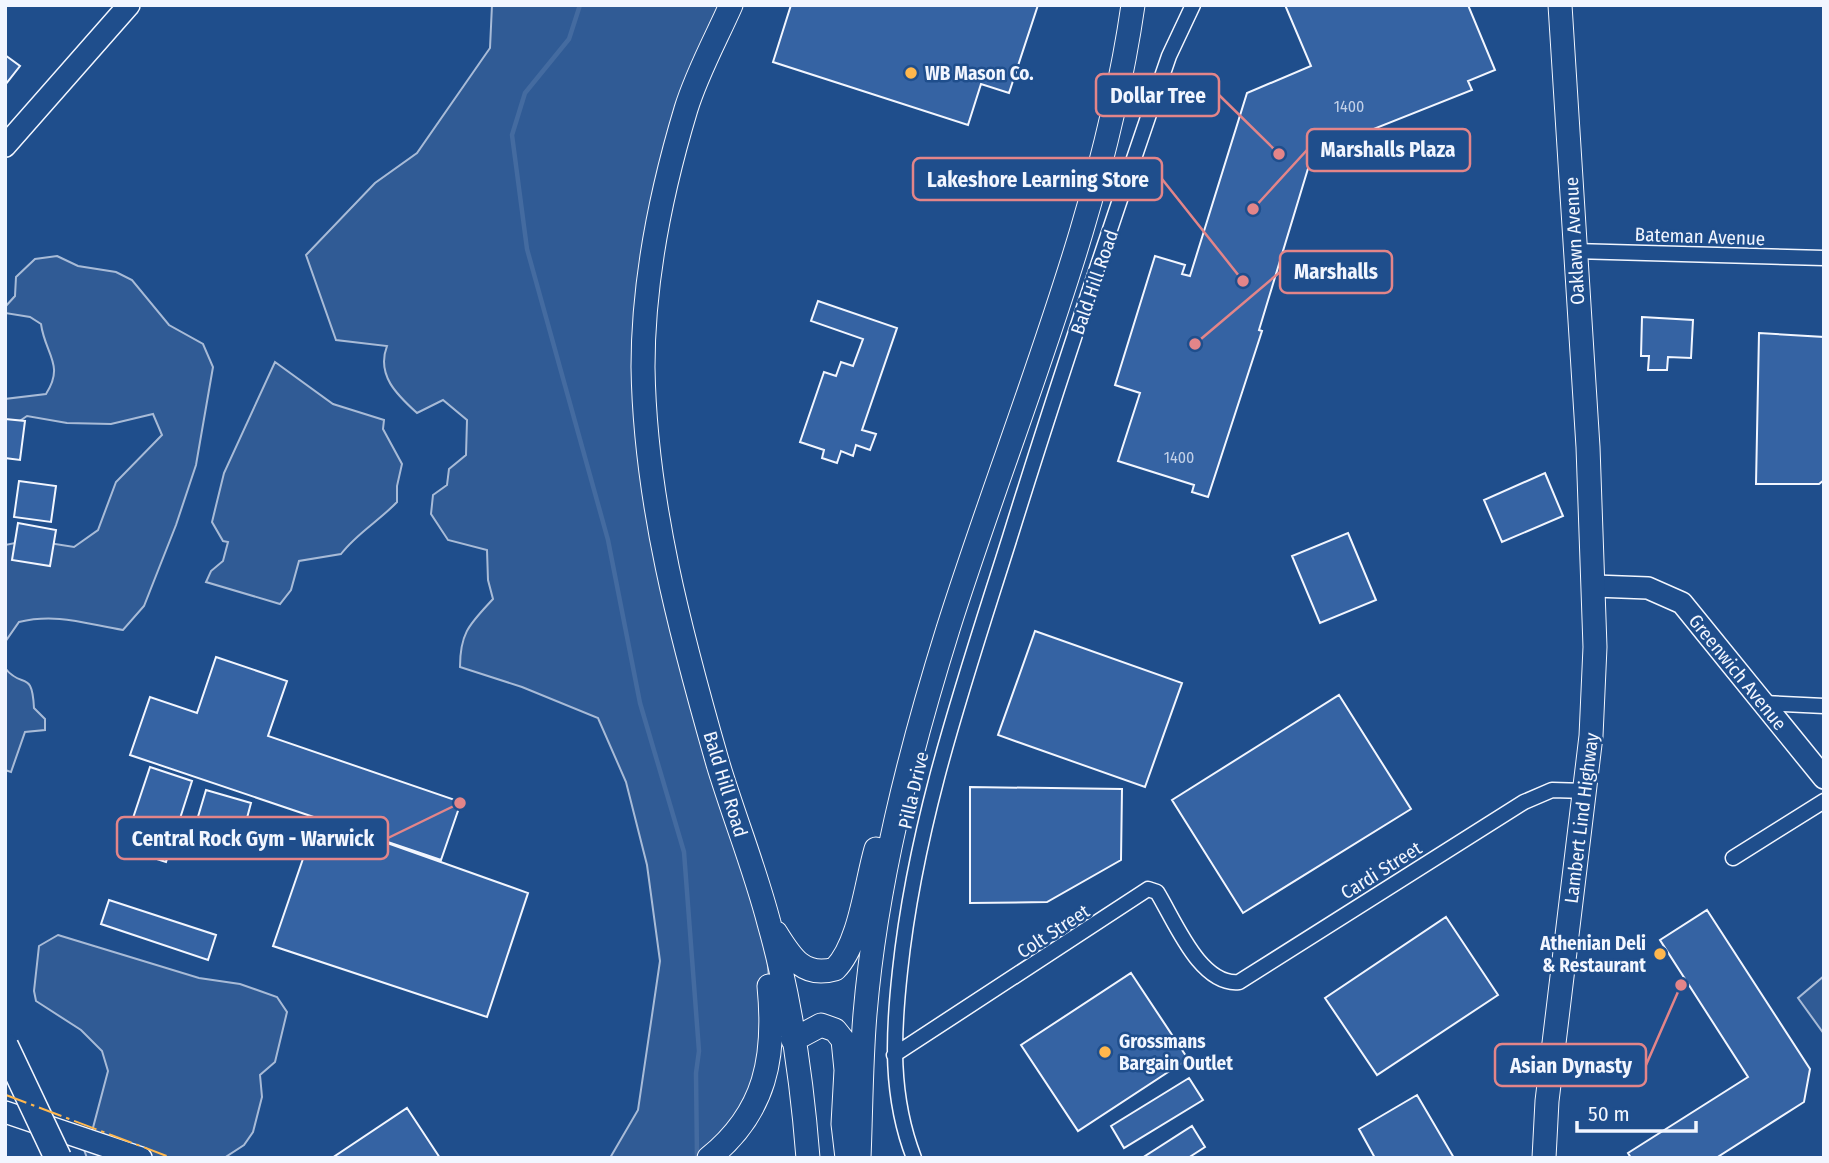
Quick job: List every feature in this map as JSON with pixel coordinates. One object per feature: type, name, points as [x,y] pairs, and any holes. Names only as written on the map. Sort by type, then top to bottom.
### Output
[{"type":"highway","points":[[5,1046],[58,1158]]},
{"type":"main road","points":[[695,85],[723,5]]},
{"type":"main road","points":[[695,85],[731,5]]},
{"type":"main road","points":[[770,923],[802,968],[819,973],[835,969],[842,962],[856,926],[914,722],[1070,267],[1109,134],[1133,5]]},
{"type":"main road","name":"Oaklawn Avenue","points":[[1560,5],[1590,477]]},
{"type":"main road","name":"Bald Hill Road","points":[[695,85],[659,210],[649,284],[643,363],[645,410],[657,512],[677,608],[718,764],[770,923],[793,1040],[808,1158]]},
{"type":"main road","name":"Lambert Lind Highway","points":[[1544,1158],[1547,1101],[1591,736],[1595,586],[1590,477]]},
{"type":"main road","points":[[859,1158],[865,1014],[884,879],[917,737],[948,629]]},
{"type":"main road","points":[[709,1158],[724,1146],[751,1112],[764,1083],[770,1055],[772,1018],[758,889]]},
{"type":"main road","points":[[793,1040],[821,1025],[835,1030],[843,1041],[846,1070],[843,1124],[847,1158]]},
{"type":"street","points":[[5,146],[130,5]]},
{"type":"street","name":"Bald Hill Road","points":[[1038,442],[1169,56],[1193,5]]},
{"type":"street","name":"Bateman Avenue","points":[[1574,251],[1824,258]]},
{"type":"street","name":"Pilla Drive","points":[[914,1158],[901,1119],[894,1055],[895,1021],[908,903],[937,770],[1038,442]]},
{"type":"street","name":"Greenwich Avenue","points":[[1595,586],[1648,588],[1682,603],[1824,778]]},
{"type":"street","points":[[1763,703],[1824,706]]},
{"type":"street","name":"Cardi Street","points":[[1203,968],[1224,982],[1245,980],[1524,802],[1552,790],[1586,791]]},
{"type":"street","points":[[1733,858],[1824,801]]},
{"type":"street","name":"Colt Street","points":[[894,1055],[1149,889],[1157,892],[1203,968]]},
{"type":"street","points":[[5,1112],[141,1158]]},
{"type":"shaded area","points":[[492,5],[725,5],[687,107],[647,323],[650,471],[764,922],[773,1023],[764,1084],[710,1158],[610,1158],[638,1110],[660,961],[647,865],[626,782],[598,718],[522,687],[460,667],[464,637],[478,615],[493,599],[488,580],[487,550],[448,540],[431,514],[433,495],[447,485],[449,469],[466,455],[467,420],[443,400],[417,413],[390,384],[384,366],[387,346],[336,340],[306,255],[375,183],[417,153],[490,48]]},
{"type":"shaded area","points":[[57,256],[78,266],[116,272],[132,280],[169,325],[203,344],[213,367],[196,465],[144,606],[123,630],[71,620],[33,620],[19,622],[5,642],[5,545],[30,540],[74,547],[98,530],[116,482],[162,435],[153,414],[111,424],[67,423],[27,416],[5,431],[5,399],[46,394],[54,375],[54,367],[41,324],[30,317],[5,313],[5,307],[15,296],[16,277],[35,259]]},
{"type":"shaded area","points":[[275,362],[333,404],[384,420],[383,429],[402,464],[397,502],[341,554],[299,561],[291,590],[280,604],[206,582],[211,571],[223,561],[228,542],[223,541],[212,522],[224,473]]},
{"type":"shaded area","points":[[5,668],[28,684],[34,708],[45,719],[45,730],[25,732],[11,772],[5,770]]},
{"type":"shaded area","points":[[58,935],[199,978],[240,984],[277,997],[287,1012],[275,1062],[260,1075],[262,1097],[253,1132],[244,1145],[224,1158],[87,1158],[82,1144],[90,1139],[108,1071],[102,1051],[81,1030],[36,1001],[34,991],[39,946]]},
{"type":"shaded area","points":[[1824,976],[1824,1034],[1798,998]]},
{"type":"building","name":"WB Mason Co.","points":[[791,5],[1038,5],[1009,93],[981,84],[968,125],[773,62]]},
{"type":"building","points":[[1285,5],[1468,5],[1495,70],[1468,81],[1472,90],[1323,149],[1310,162],[1259,330],[1262,331],[1208,497],[1192,492],[1194,485],[1118,461],[1140,393],[1115,385],[1155,256],[1185,265],[1182,274],[1190,276],[1247,93],[1311,66]]},
{"type":"building","points":[[5,55],[20,66],[5,85]]},
{"type":"building","points":[[818,301],[897,328],[862,430],[876,434],[870,450],[856,445],[853,456],[841,451],[837,463],[822,458],[824,450],[800,442],[824,372],[836,376],[841,362],[853,366],[863,339],[811,321]]},
{"type":"building","points":[[1642,317],[1693,320],[1691,358],[1668,357],[1667,370],[1648,370],[1649,356],[1641,356]]},
{"type":"building","points":[[1759,333],[1824,337],[1824,480],[1819,484],[1756,484]]},
{"type":"building","points":[[5,419],[25,421],[20,460],[5,458]]},
{"type":"building","points":[[1545,473],[1563,516],[1502,542],[1484,500]]},
{"type":"building","points":[[19,481],[56,486],[51,522],[14,517]]},
{"type":"building","points":[[18,523],[56,530],[50,566],[12,560]]},
{"type":"building","points":[[1348,533],[1376,600],[1320,623],[1292,556]]},
{"type":"building","points":[[1035,631],[1182,683],[1145,787],[998,735]]},
{"type":"building","points":[[216,657],[287,681],[268,736],[461,802],[441,860],[130,755],[150,697],[197,713]]},
{"type":"building","points":[[1339,695],[1411,809],[1243,913],[1172,800]]},
{"type":"building","points":[[150,767],[192,781],[166,862],[123,848]]},
{"type":"building","points":[[970,787],[1122,789],[1121,860],[1047,902],[970,903]]},
{"type":"building","points":[[206,790],[251,803],[243,833],[197,820]]},
{"type":"building","points":[[317,818],[528,893],[487,1017],[273,946]]},
{"type":"building","points":[[109,900],[216,935],[208,960],[101,924]]},
{"type":"building","points":[[1707,910],[1810,1069],[1804,1102],[1716,1158],[1631,1158],[1628,1153],[1748,1077],[1660,940]]},
{"type":"building","points":[[1446,917],[1498,995],[1377,1075],[1325,998]]},
{"type":"building","name":"Grossmans Bargain Outlet","points":[[1131,973],[1188,1059],[1078,1131],[1021,1045]]},
{"type":"building","points":[[1189,1078],[1203,1100],[1124,1148],[1111,1126]]},
{"type":"building","points":[[1417,1095],[1454,1158],[1375,1158],[1359,1129]]},
{"type":"building","points":[[407,1108],[440,1158],[332,1158]]},
{"type":"building","points":[[1192,1126],[1205,1147],[1188,1158],[1142,1158]]},
{"type":"waterway","points":[[580,5],[569,39],[525,93],[512,135],[527,249],[608,540],[640,703],[684,852],[699,1051],[696,1073],[697,1158]]},
{"type":"power","points":[[5,1097],[6,1095],[172,1158]]},
{"type":"place","name":"WB Mason Co.","points":[[911,73]]},
{"type":"place","name":"Dollar Tree","points":[[1279,154]]},
{"type":"place","name":"Marshalls Plaza","points":[[1253,209]]},
{"type":"place","name":"Lakeshore Learning Store","points":[[1243,281]]},
{"type":"place","name":"Marshalls","points":[[1195,344]]},
{"type":"place","name":"Central Rock Gym - Warwick","points":[[460,803]]},
{"type":"place","name":"Athenian Deli & Restaurant","points":[[1660,954]]},
{"type":"place","name":"Asian Dynasty","points":[[1681,985]]},
{"type":"place","name":"Grossmans Bargain Outlet","points":[[1105,1052]]}]
